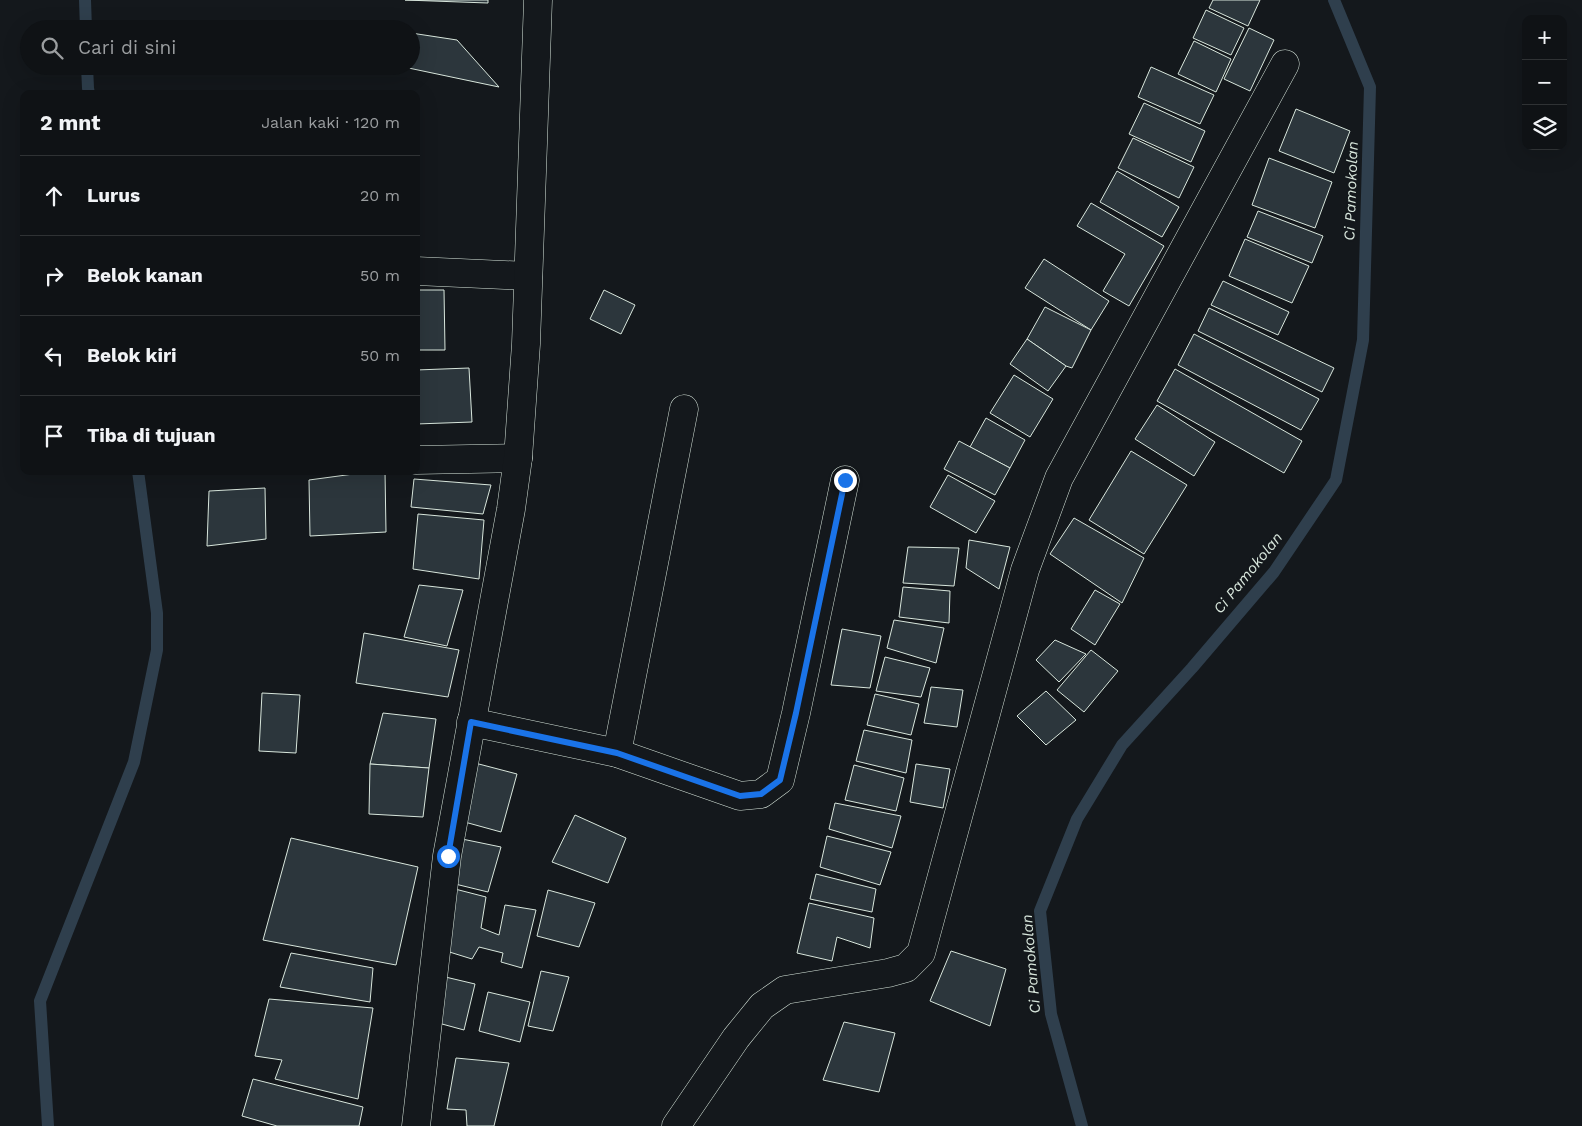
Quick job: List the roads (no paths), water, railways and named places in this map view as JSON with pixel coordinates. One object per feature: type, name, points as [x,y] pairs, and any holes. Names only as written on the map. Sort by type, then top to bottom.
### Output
[{"type":"street","points":[[416,1126],[448,856],[511,509],[518,458],[526,344],[538,0]]},
{"type":"street","points":[[676,1126],[736,1038],[762,1006],[770,1000],[785,990],[888,973],[906,968],[921,953],[1025,570],[1060,478],[1285,64]]},
{"type":"street","points":[[420,271],[528,276]]},
{"type":"street","points":[[617,753],[684,409]]},
{"type":"street","points":[[420,460],[518,458]]},
{"type":"street","points":[[471,722],[617,753],[740,796],[761,794],[780,780],[845,480]]},
{"type":"waterway","points":[[85,0],[86,20]]},
{"type":"waterway","name":"Ci Pamokolan","points":[[1082,1126],[1051,1014],[1040,911],[1077,819],[1122,745],[1192,668],[1274,572],[1336,480],[1363,340],[1370,87],[1334,0]]},
{"type":"waterway","points":[[87,75],[88,90]]},
{"type":"waterway","points":[[48,1126],[40,1001],[134,762],[157,650],[157,613],[139,475]]}]
